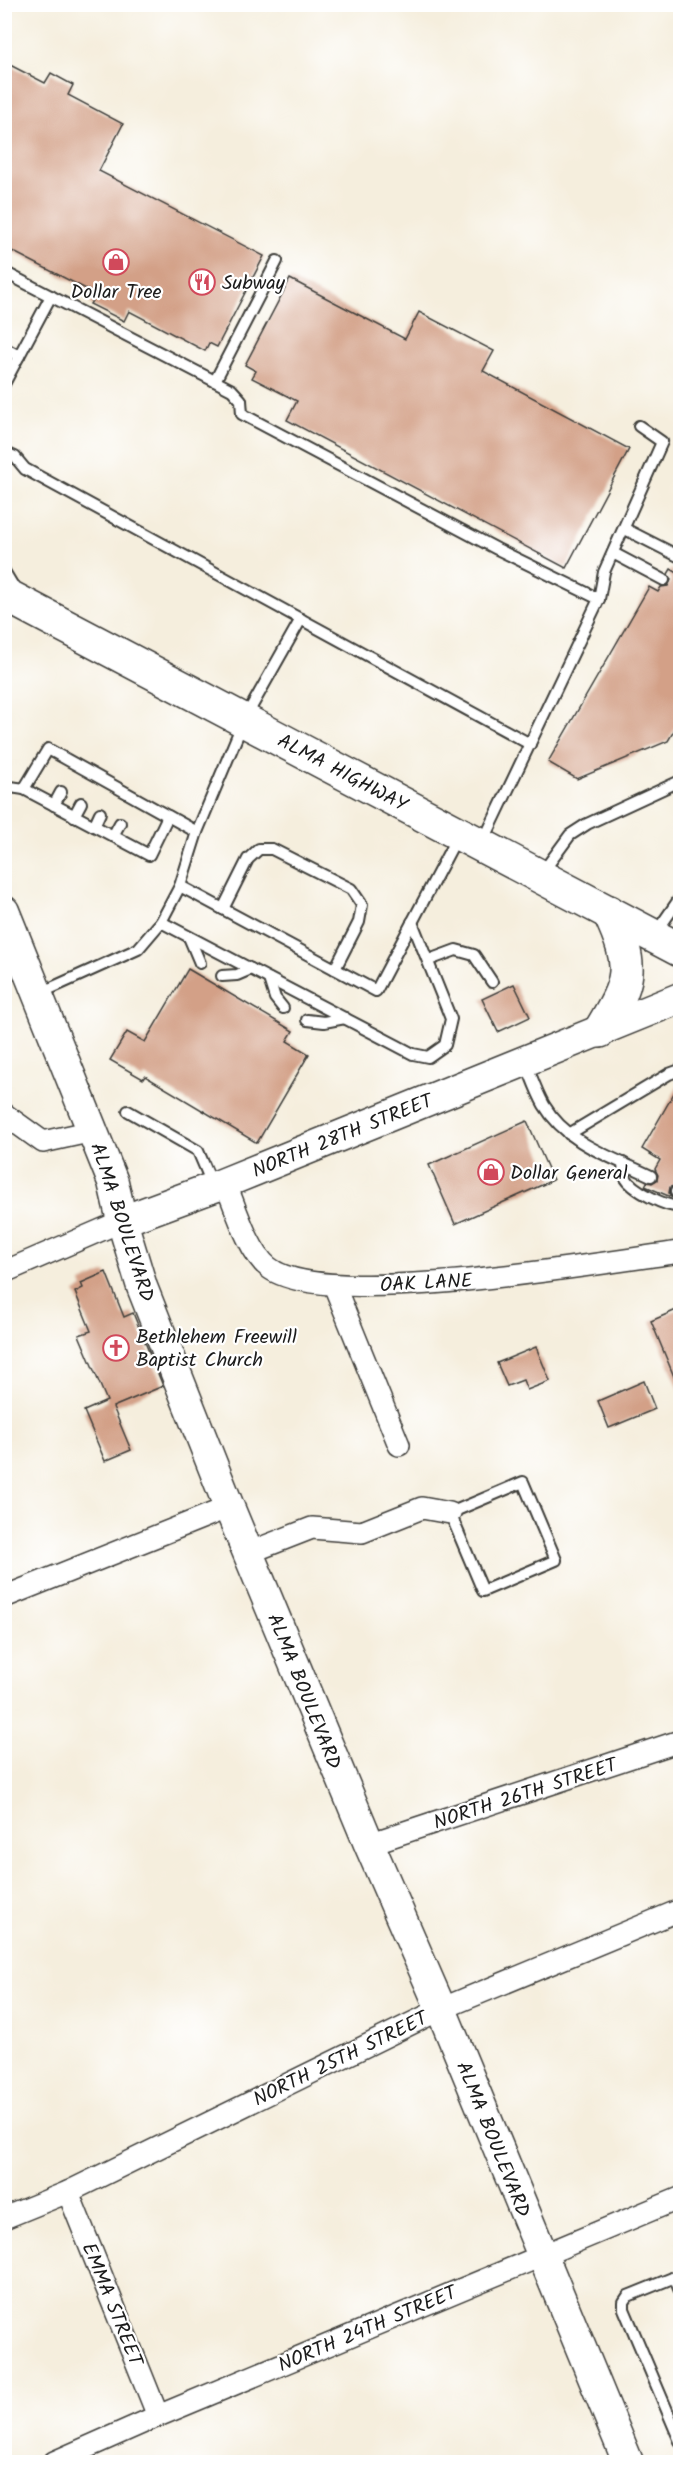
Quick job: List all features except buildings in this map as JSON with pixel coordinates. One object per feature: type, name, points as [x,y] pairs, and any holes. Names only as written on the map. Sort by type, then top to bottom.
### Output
[{"type":"main road","name":"ALMA HIGHWAY","points":[[14,599],[667,943]]},
{"type":"main road","points":[[600,1031],[625,985],[628,968],[622,940],[609,912]]},
{"type":"street","name":"ALMA BOULEVARD","points":[[4,911],[113,1182],[142,1287],[229,1507],[369,1844],[441,2009],[628,2463]]},
{"type":"street","name":"NORTH 28TH STREET","points":[[4,1272],[122,1221],[220,1184],[681,998]]},
{"type":"street","points":[[4,1114],[43,1142],[93,1131]]},
{"type":"street","name":"OAK LANE","points":[[220,1184],[254,1250],[268,1267],[288,1277],[334,1285],[431,1285],[681,1252]]},
{"type":"street","points":[[334,1285],[399,1445]]},
{"type":"street","points":[[4,1597],[229,1507]]},
{"type":"street","points":[[248,1553],[312,1528],[362,1532],[422,1508],[450,1513]]},
{"type":"street","name":"NORTH 26TH STREET","points":[[369,1844],[681,1741]]},
{"type":"street","name":"NORTH 25TH STREET","points":[[4,2218],[68,2192],[441,2009],[681,1910]]},
{"type":"street","name":"EMMA STREET","points":[[68,2192],[158,2416]]},
{"type":"street","name":"NORTH 24TH STREET","points":[[54,2463],[158,2416],[681,2198]]},
{"type":"lane","points":[[215,381],[277,261]]},
{"type":"lane","points":[[4,272],[232,390],[241,400],[242,414],[497,549],[599,599]]},
{"type":"lane","points":[[4,384],[51,296]]},
{"type":"lane","points":[[4,348],[19,356]]},
{"type":"lane","points":[[180,886],[376,991],[412,922],[470,839],[530,744],[599,599],[604,572],[662,442],[639,426]]},
{"type":"lane","points":[[4,452],[15,457],[25,469],[530,744]]},
{"type":"lane","points":[[625,529],[681,557]]},
{"type":"lane","points":[[613,553],[664,580]]},
{"type":"lane","points":[[4,571],[14,599]]},
{"type":"lane","points":[[38,994],[138,949],[161,922],[180,886],[197,832],[244,720],[301,619]]},
{"type":"lane","points":[[24,789],[48,748],[113,785],[130,801],[168,816],[197,832]]},
{"type":"lane","points":[[70,775],[76,764]]},
{"type":"lane","points":[[89,786],[95,775]]},
{"type":"lane","points":[[539,876],[570,835],[587,824],[681,781]]},
{"type":"lane","points":[[108,796],[113,785]]},
{"type":"lane","points":[[4,786],[24,789],[149,855],[168,816]]},
{"type":"lane","points":[[54,805],[61,792]]},
{"type":"lane","points":[[74,816],[81,803]]},
{"type":"lane","points":[[94,826],[100,813]]},
{"type":"lane","points":[[113,836],[120,823]]},
{"type":"lane","points":[[224,909],[248,859],[259,849],[272,849],[351,889],[362,905],[359,922],[335,969]]},
{"type":"lane","points":[[667,943],[681,898]]},
{"type":"lane","points":[[161,922],[413,1054],[428,1057],[445,1045],[451,1019],[412,922]]},
{"type":"lane","points":[[189,937],[200,963]]},
{"type":"lane","points":[[429,960],[456,950],[474,955],[492,982]]},
{"type":"lane","points":[[222,976],[237,975],[251,969]]},
{"type":"lane","points":[[270,979],[275,998],[283,1008]]},
{"type":"lane","points":[[307,1020],[324,1022],[345,1018]]},
{"type":"lane","points":[[525,1061],[543,1103],[558,1126],[576,1140],[651,1176]]},
{"type":"lane","points":[[569,1134],[669,1074],[681,1070]]},
{"type":"lane","points":[[128,1110],[198,1151],[220,1184]]},
{"type":"lane","points":[[622,1163],[625,1177],[632,1185],[667,1206],[681,1206]]},
{"type":"lane","points":[[523,1482],[556,1560],[483,1591],[450,1513],[523,1482]]},
{"type":"lane","points":[[681,2291],[677,2276],[628,2296],[624,2302],[624,2309],[681,2441]]},
{"type":"place","name":"Dollar Tree","points":[[116,262]]},
{"type":"place","name":"Subway","points":[[202,282]]},
{"type":"place","name":"Dollar General","points":[[491,1172]]},
{"type":"place","name":"Bethlehem Freewill Baptist Church","points":[[116,1348]]}]
